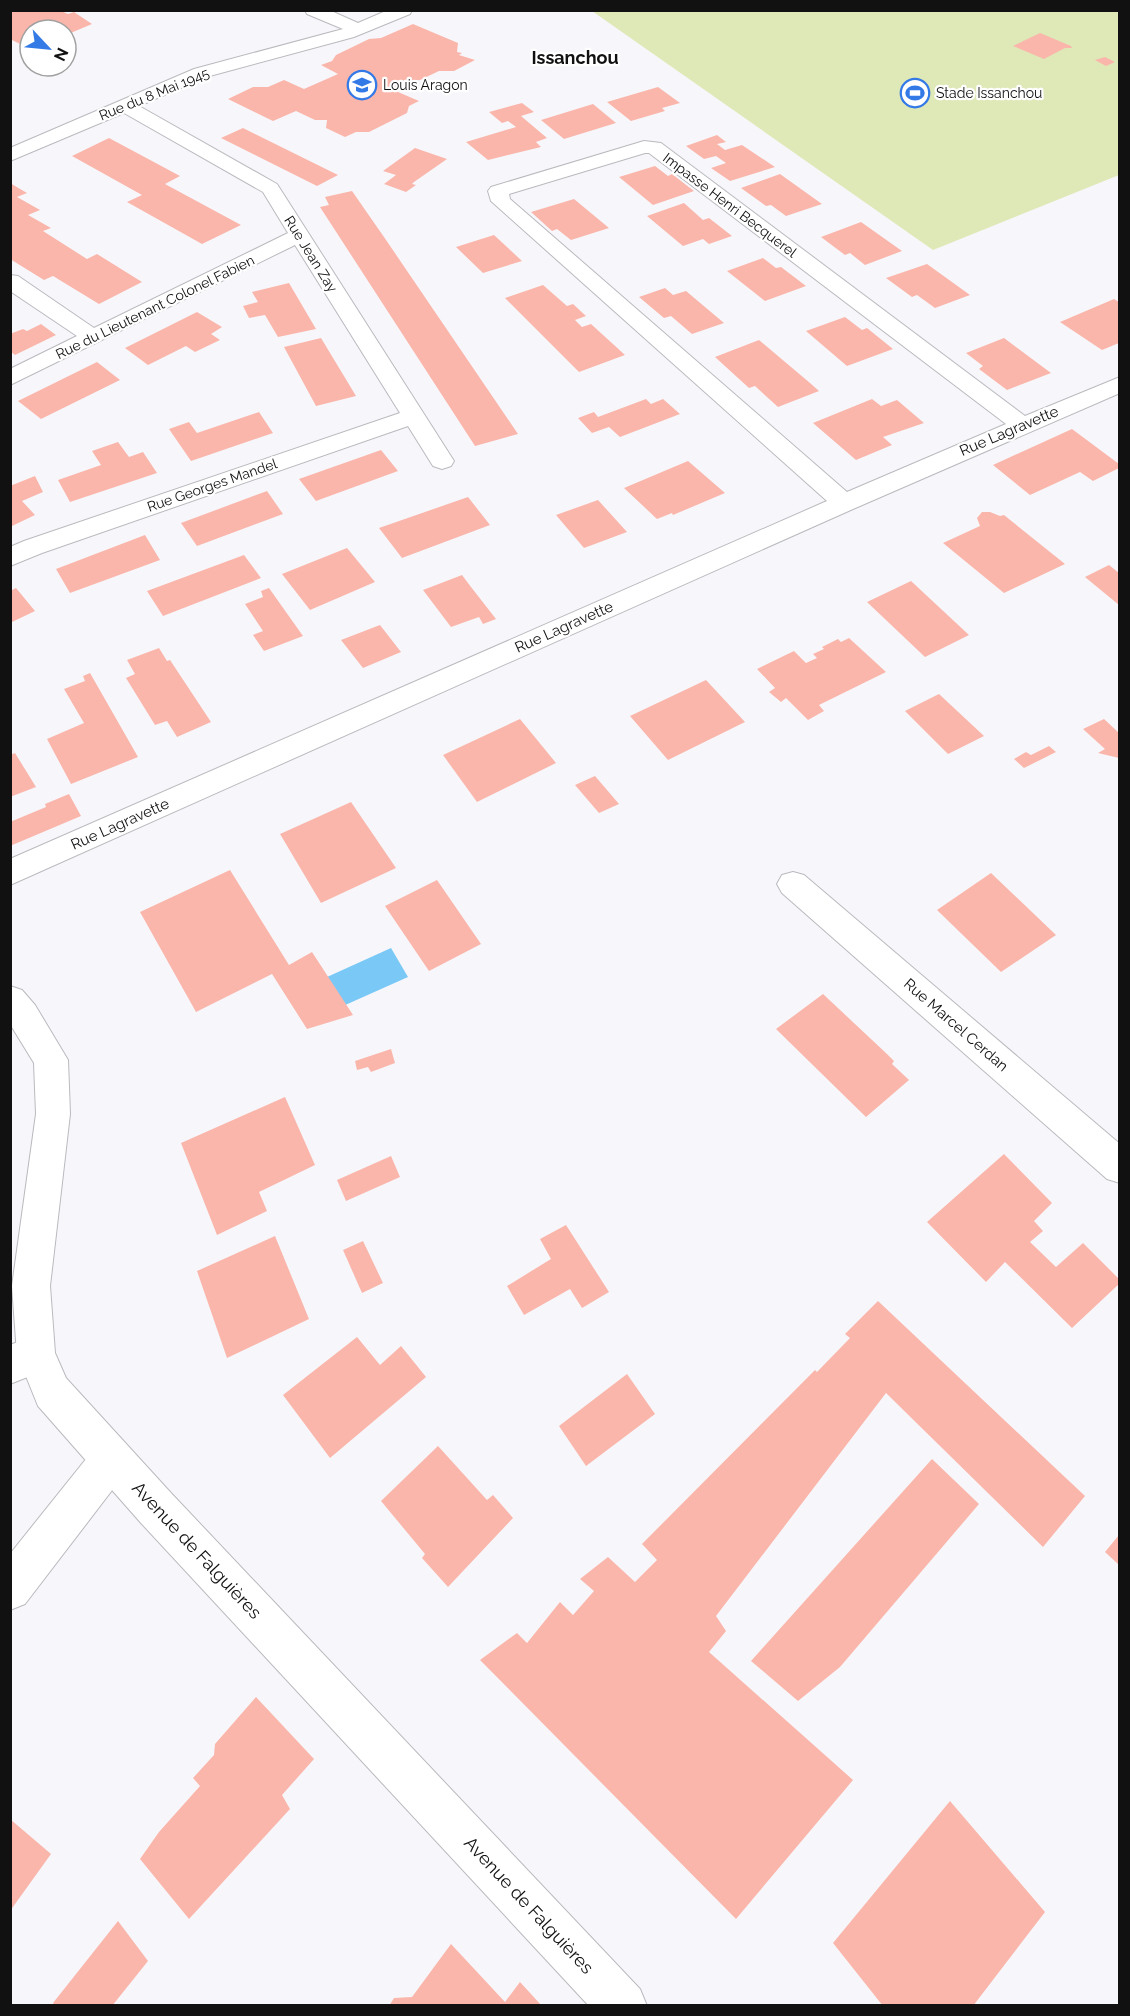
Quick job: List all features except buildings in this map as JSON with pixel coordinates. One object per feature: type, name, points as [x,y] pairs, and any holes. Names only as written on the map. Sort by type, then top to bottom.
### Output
[{"type":"street","points":[[313,10],[357,29]]},
{"type":"street","name":"Rue du 8 Mai 1945","points":[[10,155],[200,73],[357,29],[404,10]]},
{"type":"street","name":"Rue Jean Zay","points":[[124,105],[270,188],[442,461]]},
{"type":"street","name":"Impasse Henri Becquerel","points":[[844,503],[501,201],[498,191],[644,147],[654,147],[1022,425]]},
{"type":"street","name":"Rue du Lieutenant Colonel Fabien","points":[[10,378],[300,235]]},
{"type":"street","points":[[10,281],[93,337]]},
{"type":"street","name":"Rue Lagravette","points":[[10,873],[844,503],[1119,384]]},
{"type":"street","name":"Rue Georges Mandel","points":[[10,558],[44,543],[414,416]]},
{"type":"street","name":"Rue Marcel Cerdan","points":[[793,884],[1119,1167]]},
{"type":"street","name":"Avenue de Falguières","points":[[10,1000],[23,1015],[51,1059],[53,1114],[23,1360],[156,1508],[623,2006]]},
{"type":"street","points":[[10,1589],[112,1458]]},
{"type":"green space","name":"Stade Issanchou","points":[[592,11],[1119,11],[1119,175],[933,250]]},
{"type":"water","points":[[391,948],[408,977],[343,1006],[327,977]]},
{"type":"place","name":"Louis Aragon","points":[[362,85]]},
{"type":"place","name":"Stade Issanchou","points":[[915,93]]},
{"type":"district","name":"Issanchou","points":[[575,57]]}]
